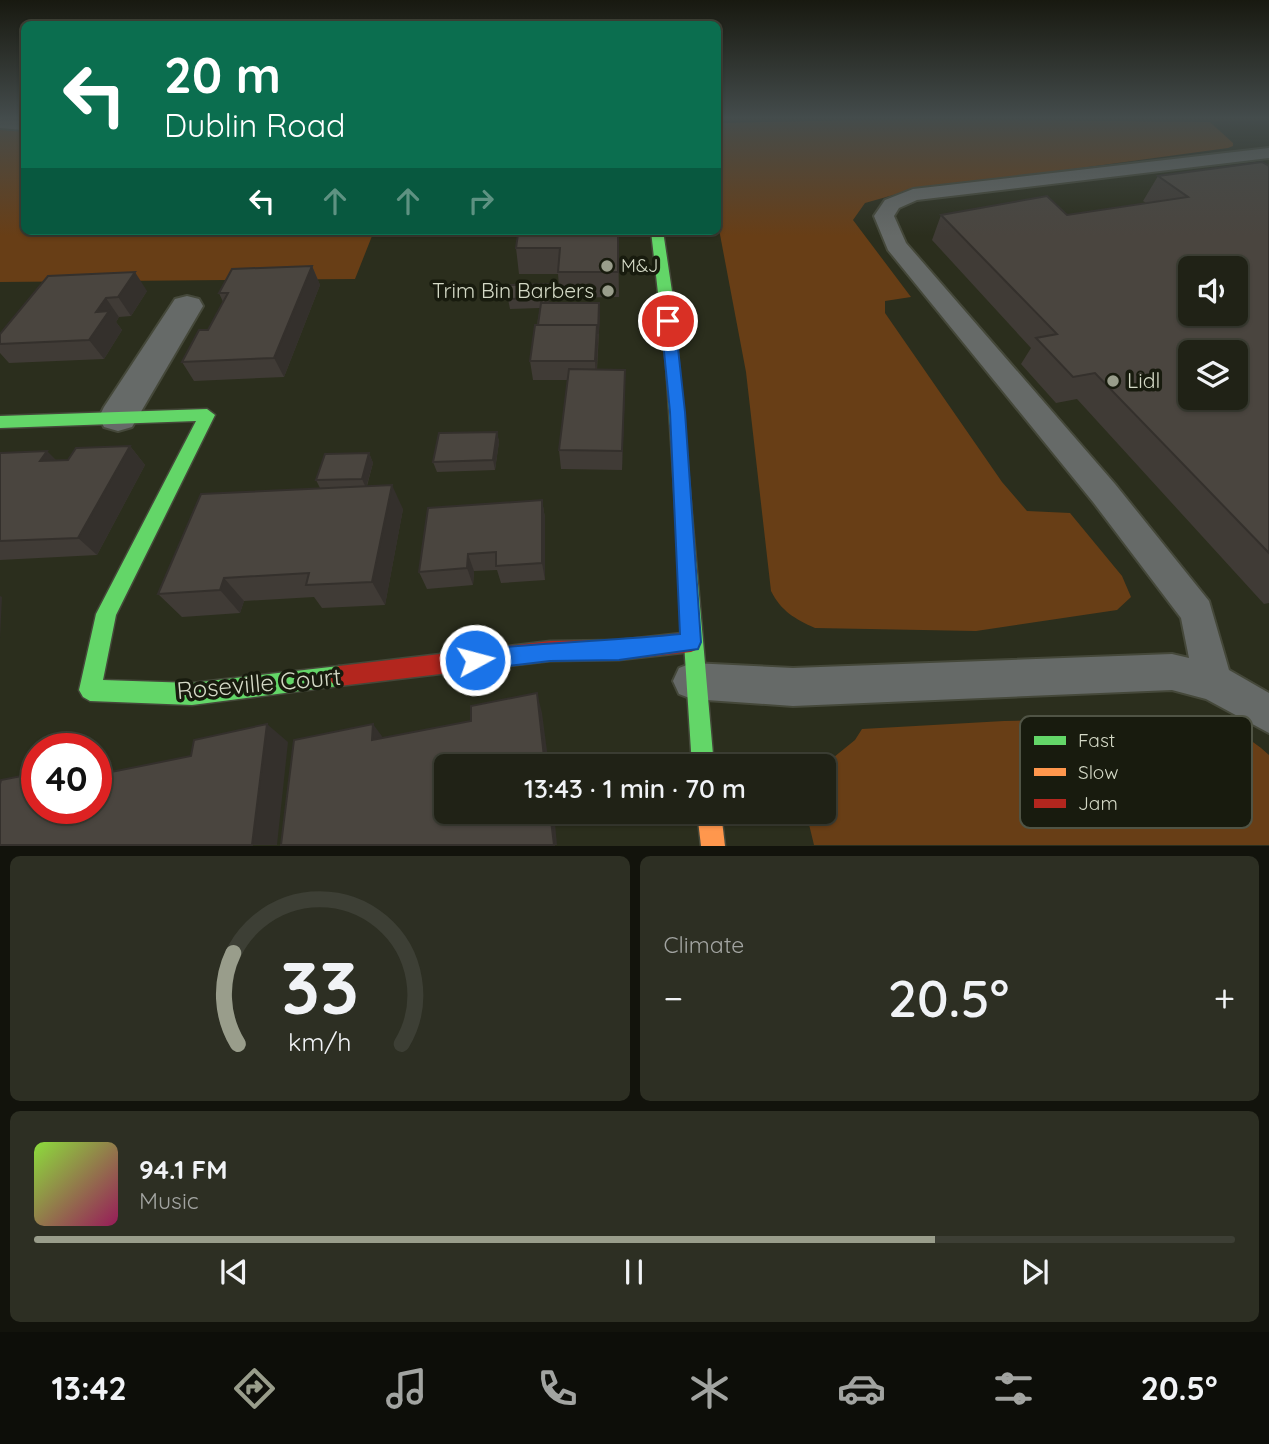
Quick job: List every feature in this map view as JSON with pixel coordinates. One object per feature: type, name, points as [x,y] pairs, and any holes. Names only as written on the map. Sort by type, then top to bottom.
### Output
[{"type":"street","points":[[657,235],[676,392],[692,681],[701,754]]},
{"type":"street","points":[[118,417],[187,306]]},
{"type":"street","name":"Roseville Court","points":[[0,422],[207,415],[106,614],[90,690],[192,694],[550,652],[619,650],[691,642]]},
{"type":"street","points":[[710,824],[713,845]]},
{"type":"lane","points":[[1213,682],[1197,612],[1104,493],[896,245],[884,216],[892,204],[912,195],[1231,157]]},
{"type":"lane","points":[[692,681],[793,687],[1172,672],[1213,682],[1269,714]]},
{"type":"shaded area","points":[[0,157],[21,157],[21,235],[372,235],[355,279],[0,282]]},
{"type":"shaded area","points":[[721,157],[1158,157],[904,192],[865,203],[853,220],[911,297],[885,301],[885,313],[1002,482],[1027,511],[1070,513],[1122,576],[1131,597],[1117,610],[976,631],[815,628],[789,614],[771,591],[746,372],[720,235]]},
{"type":"shaded area","points":[[1020,721],[1020,828],[1252,828],[1252,741],[1269,755],[1269,845],[814,845],[809,824],[836,824],[836,755],[855,740],[862,729]]},
{"type":"building","name":"Lidl","points":[[1262,162],[1269,166],[1269,553],[1095,373],[1073,377],[1036,338],[1057,334],[941,215],[1047,196],[1067,215],[1188,197],[1158,176]]},
{"type":"building","points":[[518,235],[618,235],[618,272],[558,272],[560,248],[516,248]]},
{"type":"building","points":[[312,266],[274,358],[182,362],[199,330],[208,330],[228,293],[219,293],[232,269]]},
{"type":"building","points":[[135,272],[118,297],[106,298],[96,312],[109,311],[89,340],[0,344],[0,334],[48,276]]},
{"type":"building","points":[[548,284],[547,298],[508,299],[510,285]]},
{"type":"building","points":[[541,303],[599,303],[598,334],[597,325],[538,325]]},
{"type":"building","points":[[535,325],[597,325],[595,361],[530,361]]},
{"type":"building","points":[[569,369],[625,370],[622,451],[559,450]]},
{"type":"building","points":[[497,432],[493,460],[433,462],[439,433]]},
{"type":"building","points":[[130,446],[78,538],[0,541],[0,453],[47,451],[40,461],[68,460],[76,448]]},
{"type":"building","points":[[369,453],[362,479],[316,480],[325,454]]},
{"type":"building","points":[[392,485],[372,582],[306,585],[309,573],[224,578],[220,590],[158,594],[201,494]]},
{"type":"building","points":[[542,500],[542,563],[496,566],[496,552],[468,554],[467,568],[419,572],[428,508]]},
{"type":"building","points":[[537,693],[544,754],[434,754],[434,824],[551,824],[554,845],[281,845],[294,740],[373,724],[372,740],[471,721],[471,706]]},
{"type":"building","points":[[267,724],[252,845],[0,845],[1,780],[21,776],[21,824],[112,824],[112,772],[191,756],[194,740]]},
{"type":"traffic: fast","points":[[658,235],[673,364],[702,754]]},
{"type":"traffic: fast","points":[[0,422],[207,415],[106,614],[90,690],[192,694],[339,676]]},
{"type":"traffic: slow","points":[[710,824],[713,846]]},
{"type":"traffic: jam","points":[[339,676],[550,651],[619,650],[691,642]]},
{"type":"place","name":"M&J","points":[[607,266]]},
{"type":"place","name":"Trim Bin Barbers","points":[[608,291]]},
{"type":"place","name":"Lidl","points":[[1113,381]]},
{"type":"route","points":[[475,660],[691,642],[678,412],[668,321]]}]
